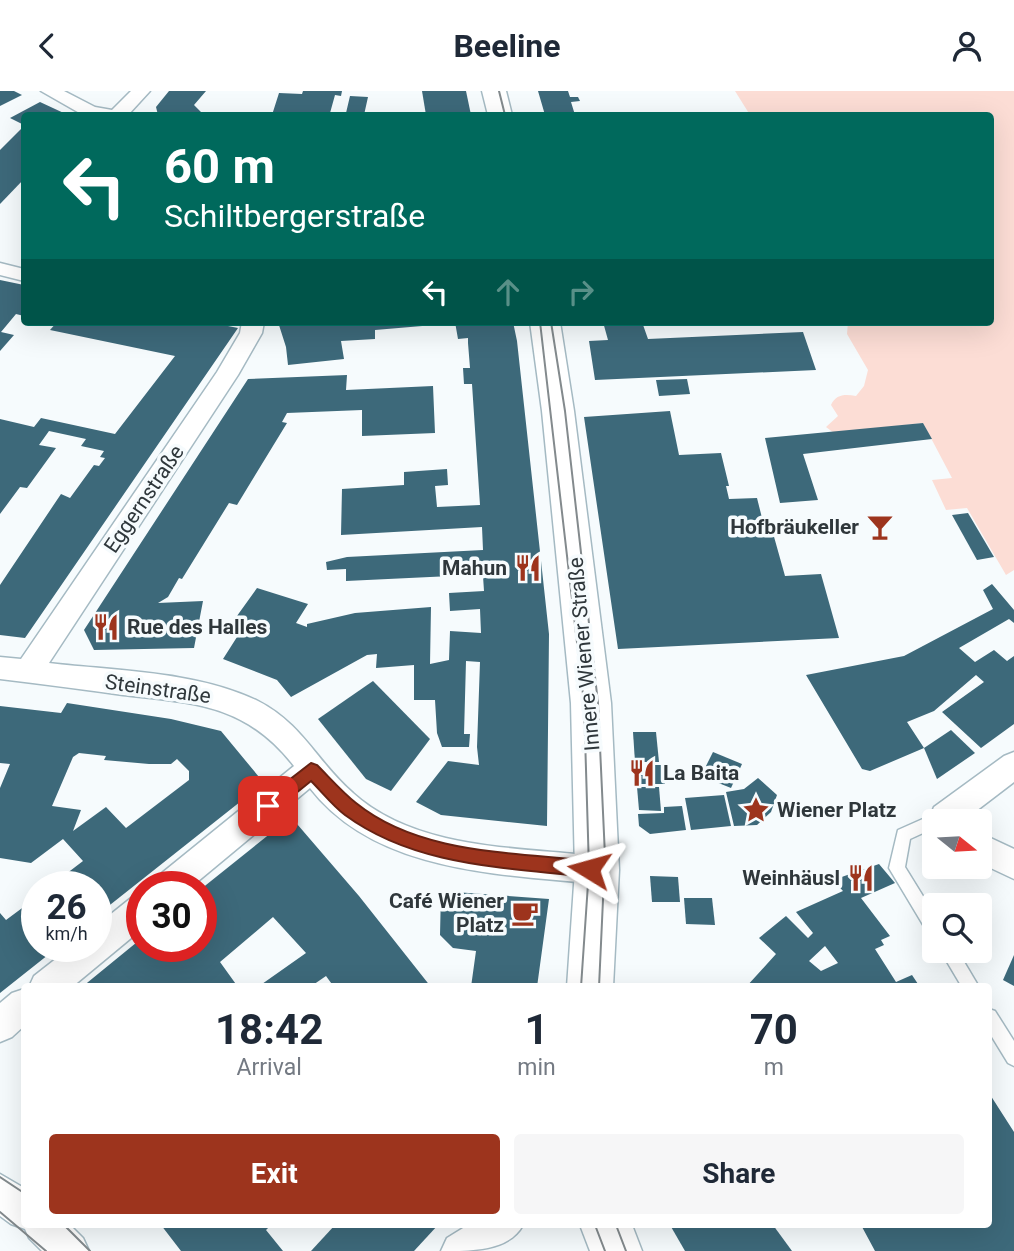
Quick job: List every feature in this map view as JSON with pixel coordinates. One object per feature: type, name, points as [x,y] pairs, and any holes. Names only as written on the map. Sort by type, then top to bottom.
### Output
[{"type":"main road","points":[[494,91],[499,112]]},
{"type":"main road","name":"Innere Wiener Straße","points":[[546,326],[558,411],[591,703],[597,870],[590,983]]},
{"type":"main road","points":[[607,1228],[616,1251]]},
{"type":"street","points":[[50,91],[95,112]]},
{"type":"street","points":[[121,112],[141,91]]},
{"type":"street","points":[[0,269],[21,274]]},
{"type":"street","name":"Eggernstraße","points":[[14,670],[227,375],[252,326]]},
{"type":"street","name":"Steinstraße","points":[[14,670],[204,693],[236,702],[285,736],[311,770],[350,809],[397,837],[430,848],[597,870]]},
{"type":"street","points":[[956,809],[1014,765]]},
{"type":"street","points":[[188,871],[311,770]]},
{"type":"street","points":[[992,853],[1014,865]]},
{"type":"street","points":[[112,933],[126,922]]},
{"type":"street","points":[[51,983],[76,962]]},
{"type":"street","points":[[0,1025],[21,1008]]},
{"type":"street","points":[[0,1193],[21,1209]]},
{"type":"street","points":[[45,1228],[70,1251]]},
{"type":"street","points":[[460,1251],[499,1228]]},
{"type":"lane","points":[[922,828],[903,835],[898,868],[922,909]]},
{"type":"lane","points":[[956,963],[969,983]]},
{"type":"lane","points":[[992,1022],[1014,1058]]},
{"type":"shaded area","points":[[735,91],[1014,91],[1014,570],[1006,575],[967,508],[946,510],[932,480],[952,478],[923,423],[834,433],[826,427],[838,416],[831,405],[833,401],[841,396],[856,396],[864,386],[868,370],[847,334],[848,326],[994,326],[994,112],[748,112]]},
{"type":"building","points":[[0,91],[14,91],[22,95],[0,106]]},
{"type":"building","points":[[169,91],[206,91],[194,105],[201,112],[157,112],[156,107]]},
{"type":"building","points":[[303,91],[342,91],[341,96],[335,95],[330,112],[273,112],[279,93],[302,94]]},
{"type":"building","points":[[422,91],[466,91],[470,112],[426,112]]},
{"type":"building","points":[[538,91],[568,91],[570,97],[578,97],[580,101],[571,102],[574,112],[544,112]]},
{"type":"building","points":[[350,96],[368,97],[365,112],[346,112]]},
{"type":"building","points":[[40,102],[62,112],[21,112]]},
{"type":"building","points":[[21,112],[21,124],[10,118]]},
{"type":"building","points":[[21,129],[21,182],[0,204],[0,150]]},
{"type":"building","points":[[0,280],[21,284],[21,315],[16,314],[1,332],[14,335],[0,351]]},
{"type":"building","points":[[54,326],[238,328],[25,638],[0,635],[0,585],[61,494],[70,498],[94,465],[99,466],[105,458],[100,457],[104,451],[81,446],[86,439],[49,431],[39,445],[56,448],[27,488],[20,487],[0,514],[0,419],[34,427],[41,418],[115,434],[175,356],[50,330]]},
{"type":"building","points":[[279,326],[422,326],[375,330],[375,339],[341,341],[344,359],[288,365]]},
{"type":"building","points":[[456,326],[514,326],[517,341],[549,634],[547,826],[441,815],[416,802],[448,761],[479,765],[477,747],[480,662],[466,661],[464,734],[470,734],[469,747],[442,747],[437,733],[435,700],[414,700],[414,665],[376,668],[377,654],[367,655],[291,697],[277,680],[223,659],[237,637],[224,634],[257,588],[308,604],[296,623],[307,627],[307,624],[355,613],[431,607],[430,664],[449,660],[450,631],[481,633],[480,609],[450,611],[449,593],[484,591],[483,576],[478,576],[477,564],[450,566],[451,576],[346,581],[346,569],[327,570],[326,562],[347,557],[483,550],[482,527],[341,535],[342,489],[404,485],[404,472],[447,469],[448,485],[435,486],[437,507],[480,505],[472,384],[464,384],[463,368],[470,368],[468,338],[458,339]]},
{"type":"building","points":[[604,326],[643,326],[648,339],[803,332],[816,370],[595,380],[589,341],[608,340]]},
{"type":"building","points":[[347,375],[346,390],[433,386],[435,433],[362,436],[362,410],[287,413],[282,422],[287,423],[237,505],[229,503],[182,579],[179,578],[168,597],[158,603],[203,601],[194,648],[94,650],[84,630],[248,379]]},
{"type":"building","points":[[687,379],[690,394],[659,396],[656,380]]},
{"type":"building","name":"Hofbräukeller","points":[[670,411],[679,455],[721,453],[729,486],[726,486],[729,499],[757,498],[764,526],[771,526],[785,576],[821,574],[839,638],[618,649],[584,417]]},
{"type":"building","points":[[923,423],[932,439],[803,454],[818,500],[780,503],[765,438]]},
{"type":"building","points":[[968,513],[994,557],[977,560],[952,515]]},
{"type":"building","points":[[992,584],[1014,610],[1014,623],[1009,619],[959,648],[975,662],[994,650],[1007,661],[1014,656],[1014,724],[981,748],[942,712],[984,682],[976,675],[934,711],[907,722],[924,748],[870,771],[862,769],[806,675],[904,656],[993,609],[983,590]]},
{"type":"building","points":[[373,681],[430,739],[391,791],[366,779],[318,719]]},
{"type":"building","points":[[67,703],[171,719],[221,731],[264,783],[153,871],[126,871],[126,892],[112,903],[112,871],[70,871],[83,861],[63,839],[31,863],[0,858],[0,788],[10,764],[0,763],[0,706],[61,713]],"holes":[[[79,753],[106,756],[104,760],[171,764],[177,759],[189,771],[189,780],[126,828],[106,807],[73,831],[81,810],[52,806],[73,757]]]},
{"type":"building","points":[[951,730],[975,753],[937,779],[924,748]]},
{"type":"building","points":[[633,732],[656,732],[659,762],[635,762]]},
{"type":"building","points":[[713,752],[742,764],[731,788],[701,776]]},
{"type":"building","points":[[635,765],[663,765],[665,784],[637,784]]},
{"type":"building","points":[[758,778],[777,795],[771,812],[757,825],[734,826],[726,792],[744,789]]},
{"type":"building","points":[[637,787],[659,787],[661,811],[639,810]]},
{"type":"building","points":[[724,795],[731,826],[691,830],[685,798]]},
{"type":"building","points":[[682,806],[686,830],[650,834],[639,826],[638,814],[664,813],[664,807]]},
{"type":"building","points":[[291,817],[359,896],[428,983],[331,983],[326,976],[316,983],[263,983],[306,953],[273,917],[220,962],[235,983],[87,983],[126,951],[126,962],[217,962],[217,876]]},
{"type":"building","points":[[879,864],[895,883],[861,898],[890,936],[881,940],[884,945],[875,949],[896,982],[912,975],[917,983],[750,983],[776,954],[759,938],[786,916],[808,938],[813,933],[796,912],[843,891],[833,880]],"holes":[[[825,946],[838,963],[821,971],[809,961]]]},
{"type":"building","points":[[650,876],[678,877],[680,902],[652,902]]},
{"type":"building","points":[[441,891],[549,899],[538,983],[472,983],[476,951],[453,948],[440,935]]},
{"type":"building","points":[[684,898],[712,898],[715,925],[686,924]]},
{"type":"building","points":[[21,909],[21,962],[39,962],[0,993],[0,913],[6,920]]},
{"type":"building","points":[[1014,955],[1014,986],[1003,980]]},
{"type":"building","points":[[992,1098],[1014,1132],[1014,1251],[875,1251],[863,1228],[992,1228]]},
{"type":"building","points":[[163,1228],[268,1228],[266,1230],[283,1251],[181,1251]]},
{"type":"building","points":[[332,1228],[435,1228],[414,1251],[311,1251]]},
{"type":"building","points":[[672,1228],[775,1228],[792,1251],[685,1251]]},
{"type":"tram line","points":[[499,91],[504,112]]},
{"type":"tram line","points":[[540,326],[584,703],[589,869],[581,983]]},
{"type":"tram line","points":[[552,326],[565,411],[598,703],[605,856],[599,983]]},
{"type":"tram line","points":[[0,1177],[21,1191]]},
{"type":"tram line","points":[[0,1212],[46,1251]]},
{"type":"tram line","points":[[67,1228],[90,1251]]},
{"type":"tram line","points":[[596,1228],[605,1251]]},
{"type":"tram line","points":[[617,1228],[626,1251]]},
{"type":"place","name":"Hofbräukeller","points":[[880,527]]},
{"type":"place","name":"Mahun","points":[[528,568]]},
{"type":"place","name":"Rue des Halles","points":[[106,627]]},
{"type":"place","name":"La Baita","points":[[642,773]]},
{"type":"place","name":"Wiener Platz","points":[[756,810]]},
{"type":"place","name":"Weinhäusl","points":[[861,878]]},
{"type":"place","name":"Café Wiener Platz","points":[[525,913]]},
{"type":"route","points":[[268,806],[311,770],[350,809],[397,837],[430,848],[467,855],[589,869]]}]
